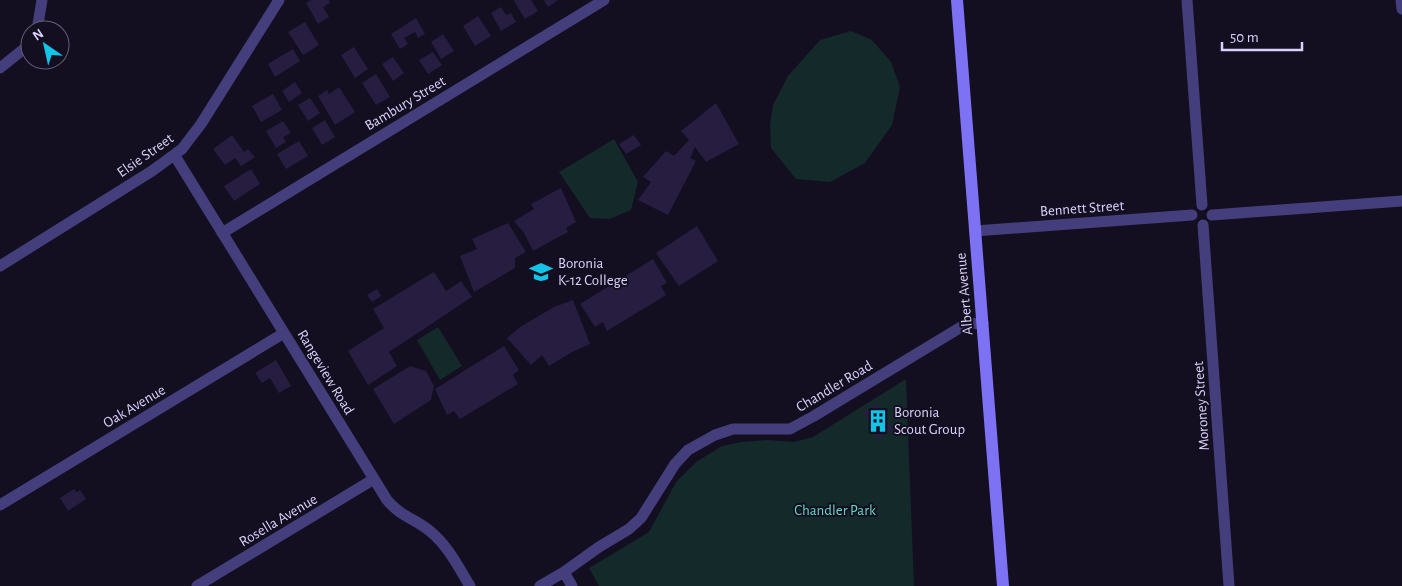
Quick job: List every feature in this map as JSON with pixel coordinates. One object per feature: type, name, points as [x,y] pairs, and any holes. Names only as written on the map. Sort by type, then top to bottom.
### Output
[{"type":"main road","name":"Albert Avenue","points":[[957,0],[1003,586]]},
{"type":"street","points":[[39,20],[42,0]]},
{"type":"street","name":"Elsie Street","points":[[0,266],[175,156],[201,124],[280,0]]},
{"type":"street","name":"Bambury Street","points":[[222,233],[604,0]]},
{"type":"street","points":[[1187,0],[1202,205]]},
{"type":"street","points":[[1401,0],[1402,9]]},
{"type":"street","points":[[0,68],[20,52]]},
{"type":"street","name":"Rangeview Road","points":[[175,156],[374,479],[396,510],[420,524],[438,538],[470,586]]},
{"type":"street","points":[[1212,215],[1402,201]]},
{"type":"street","points":[[1202,205],[1209,208],[1212,215],[1209,222],[1203,225],[1195,222],[1192,215],[1195,208],[1202,205]]},
{"type":"street","name":"Bennett Street","points":[[975,231],[1192,215]]},
{"type":"street","name":"Moroney Street","points":[[1203,225],[1229,586]]},
{"type":"street","name":"Chandler Road","points":[[540,586],[629,529],[641,518],[675,464],[688,450],[715,435],[733,429],[790,429],[966,324],[983,323]]},
{"type":"street","name":"Oak Avenue","points":[[0,505],[284,333]]},
{"type":"street","name":"Rosella Avenue","points":[[197,586],[374,479]]},
{"type":"street","points":[[564,572],[572,586]]},
{"type":"green space","points":[[851,31],[872,40],[891,62],[900,87],[892,125],[865,163],[830,182],[796,179],[771,148],[770,125],[773,105],[788,76],[820,40]]},
{"type":"green space","points":[[614,139],[638,182],[631,210],[610,219],[590,218],[559,172]]},
{"type":"green space","points":[[438,327],[462,366],[440,380],[417,340]]},
{"type":"green space","name":"Chandler Park","points":[[906,379],[914,586],[599,586],[589,568],[649,532],[676,482],[696,462],[722,446],[767,440],[794,442],[813,437]]},
{"type":"building","points":[[311,0],[329,0],[330,3],[323,7],[329,17],[318,24],[306,3]]},
{"type":"building","points":[[515,0],[531,0],[538,11],[525,19]]},
{"type":"building","points":[[544,0],[558,0],[548,7]]},
{"type":"building","points":[[501,7],[506,15],[511,13],[516,22],[501,31],[491,13]]},
{"type":"building","points":[[478,16],[491,36],[475,46],[463,26]]},
{"type":"building","points":[[416,18],[425,34],[418,38],[415,32],[404,38],[408,44],[400,49],[391,34]]},
{"type":"building","points":[[305,22],[319,45],[303,55],[288,32]]},
{"type":"building","points":[[443,34],[454,51],[441,59],[431,42]]},
{"type":"building","points":[[354,47],[368,69],[355,78],[341,55]]},
{"type":"building","points":[[293,49],[300,61],[275,77],[268,64]]},
{"type":"building","points":[[433,52],[442,65],[428,74],[419,60]]},
{"type":"building","points":[[393,57],[404,73],[393,81],[382,64]]},
{"type":"building","points":[[376,74],[390,97],[376,105],[362,83]]},
{"type":"building","points":[[295,82],[302,93],[289,102],[282,91]]},
{"type":"building","points":[[339,87],[355,112],[335,125],[318,96],[327,90],[329,94]]},
{"type":"building","points":[[273,94],[282,110],[261,122],[252,106]]},
{"type":"building","points":[[310,98],[320,113],[308,121],[298,105]]},
{"type":"building","points":[[716,103],[739,144],[706,162],[695,147],[690,158],[696,161],[668,215],[638,200],[651,182],[643,177],[666,151],[674,156],[689,140],[681,131]]},
{"type":"building","points":[[325,120],[335,137],[322,145],[312,128]]},
{"type":"building","points":[[283,121],[291,133],[283,137],[286,142],[276,148],[266,131]]},
{"type":"building","points":[[232,135],[244,152],[248,149],[255,157],[241,166],[235,158],[225,165],[213,149]]},
{"type":"building","points":[[634,135],[641,145],[626,154],[619,144]]},
{"type":"building","points":[[299,141],[308,156],[286,169],[277,154]]},
{"type":"building","points":[[251,169],[260,184],[234,201],[224,186]]},
{"type":"building","points":[[561,188],[576,222],[566,228],[568,232],[533,251],[524,233],[514,221],[534,209],[531,204]]},
{"type":"building","points":[[508,223],[526,252],[515,258],[515,268],[474,292],[460,256],[477,249],[472,239]]},
{"type":"building","points":[[697,226],[718,261],[679,286],[656,253]]},
{"type":"building","points":[[653,259],[667,283],[661,286],[666,295],[607,331],[603,322],[595,327],[580,304]]},
{"type":"building","points":[[434,272],[446,291],[461,281],[472,297],[389,352],[397,366],[368,385],[348,351],[384,328],[373,309]]},
{"type":"building","points":[[377,289],[381,296],[372,302],[367,295]]},
{"type":"building","points":[[573,300],[590,344],[549,366],[542,355],[531,365],[507,338],[520,327],[554,307]]},
{"type":"building","points":[[504,346],[519,370],[513,375],[518,384],[460,419],[454,411],[447,415],[435,389]]},
{"type":"building","points":[[276,360],[291,386],[279,393],[270,378],[262,383],[255,373]]},
{"type":"building","points":[[410,366],[426,371],[434,386],[431,400],[394,424],[373,389]]},
{"type":"building","name":"Boronia Scout Group","points":[[877,404],[893,430],[878,439],[863,412]]},
{"type":"building","points":[[74,489],[77,492],[80,490],[86,499],[68,511],[60,498]]},
{"type":"place","name":"Boronia K-12 College","points":[[541,272]]},
{"type":"place","name":"Boronia Scout Group","points":[[878,421]]}]
